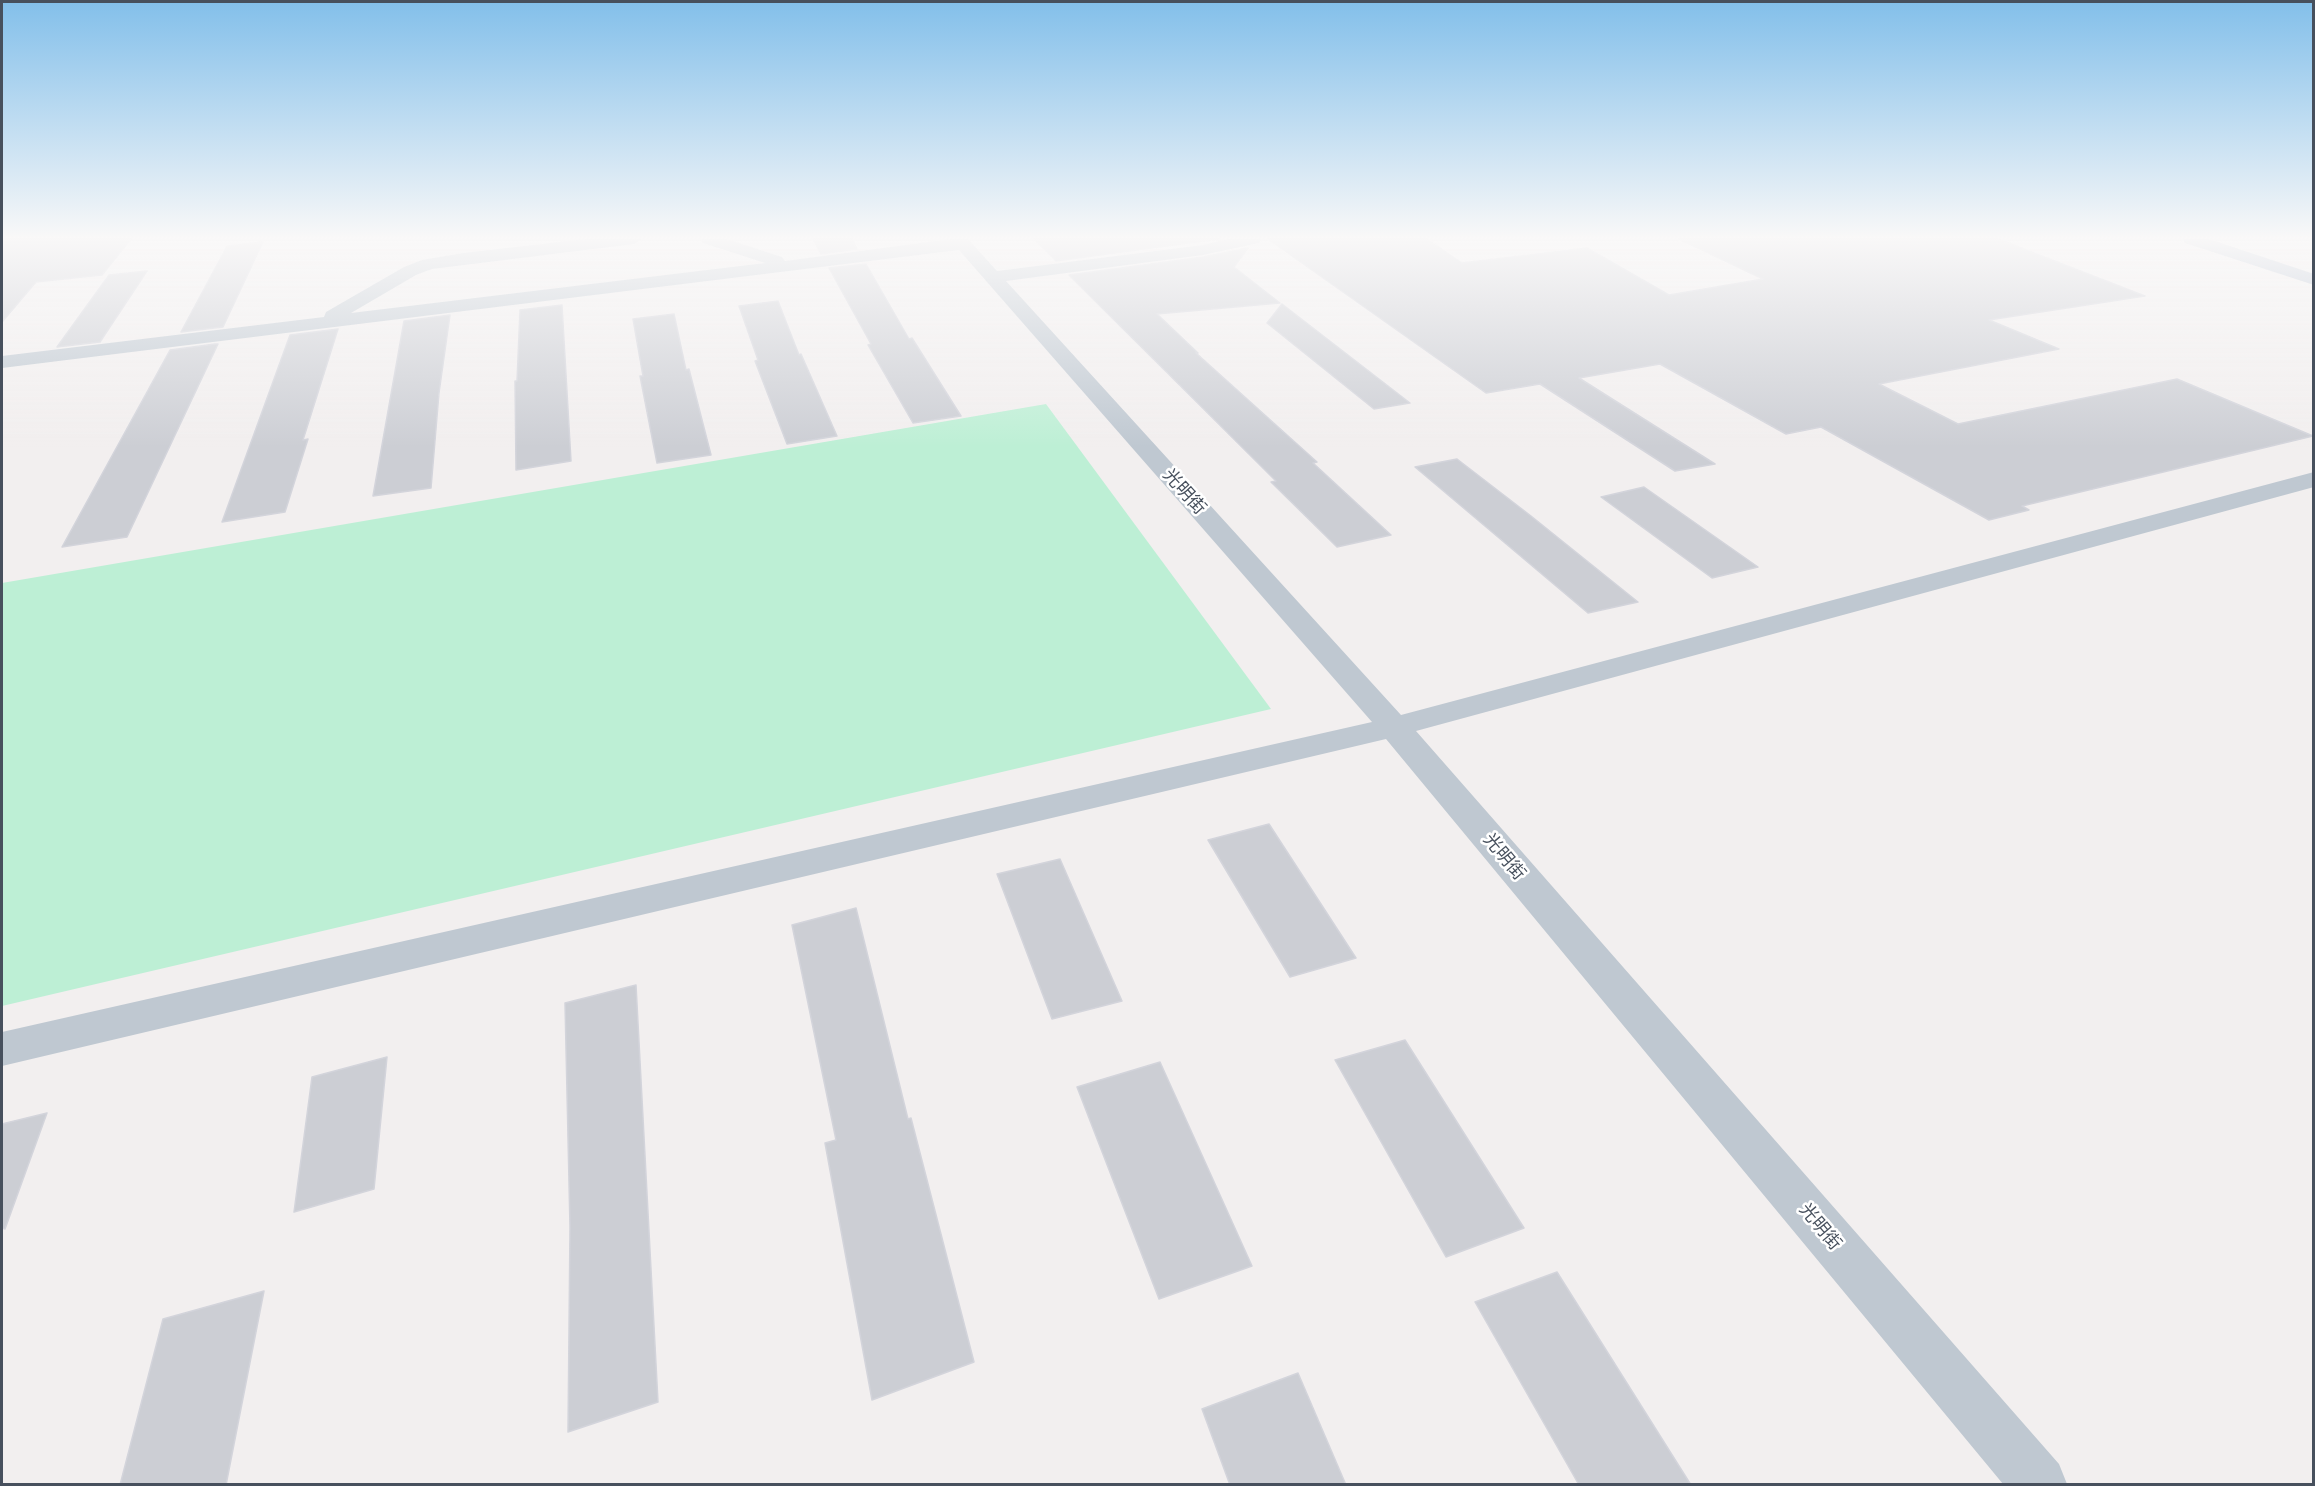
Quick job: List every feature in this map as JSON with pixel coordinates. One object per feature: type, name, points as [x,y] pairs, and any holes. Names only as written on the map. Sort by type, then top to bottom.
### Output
[{"type":"street","points":[[321,323],[346,308]]},
{"type":"street","points":[[2,362],[439,308]]},
{"type":"street","name":"光明街","points":[[1020,308],[1394,727],[2039,1485]]},
{"type":"street","points":[[2,1049],[1394,727],[2313,479]]},
{"type":"green space","points":[[1046,404],[1271,709],[2,1006],[2,583]]},
{"type":"building","points":[[2,308],[14,308],[2,322]]},
{"type":"building","points":[[85,308],[122,308],[100,342],[57,347]]},
{"type":"building","points":[[194,308],[232,308],[223,327],[181,332]]},
{"type":"building","points":[[562,308],[571,461],[516,470],[515,381],[517,381],[520,310]]},
{"type":"building","points":[[740,308],[781,308],[799,355],[801,354],[837,436],[787,444],[755,361],[758,360]]},
{"type":"building","points":[[851,308],[891,308],[909,339],[912,338],[961,416],[913,423],[868,345],[871,344]]},
{"type":"building","points":[[1103,308],[1220,308],[1157,314],[1198,353],[1196,353],[1317,462],[1313,463],[1391,535],[1337,547],[1271,482],[1276,481]]},
{"type":"building","points":[[1279,308],[1288,308],[1410,403],[1374,409],[1267,323]]},
{"type":"building","points":[[1366,308],[2065,308],[1989,320],[2059,349],[1879,384],[1958,424],[2177,379],[2313,436],[2022,506],[2029,510],[1989,520],[1821,427],[1786,434],[1660,364],[1579,378],[1715,464],[1675,471],[1540,384],[1486,393]]},
{"type":"building","points":[[674,314],[686,370],[689,369],[711,455],[657,463],[640,376],[643,376],[633,319]]},
{"type":"building","points":[[450,315],[439,393],[431,488],[373,496],[404,321]]},
{"type":"building","points":[[338,329],[303,440],[308,439],[285,512],[222,522],[290,335]]},
{"type":"building","points":[[218,344],[127,537],[62,547],[170,350]]},
{"type":"building","points":[[1457,459],[1638,602],[1588,613],[1415,467]]},
{"type":"building","points":[[1644,487],[1758,567],[1712,578],[1601,497]]},
{"type":"building","points":[[1269,824],[1356,958],[1290,977],[1208,840]]},
{"type":"building","points":[[1060,859],[1122,1001],[1052,1019],[997,874]]},
{"type":"building","points":[[856,908],[908,1119],[911,1118],[974,1362],[872,1400],[825,1143],[836,1140],[792,925]]},
{"type":"building","points":[[636,985],[658,1402],[568,1432],[570,1227],[565,1003]]},
{"type":"building","points":[[1405,1040],[1524,1228],[1446,1257],[1335,1060]]},
{"type":"building","points":[[387,1057],[374,1189],[294,1212],[312,1077]]},
{"type":"building","points":[[1160,1062],[1252,1266],[1159,1299],[1077,1087]]},
{"type":"building","points":[[47,1113],[5,1229],[2,1228],[2,1124]]},
{"type":"building","points":[[1557,1272],[1691,1485],[1579,1485],[1475,1302]]},
{"type":"building","points":[[264,1291],[226,1485],[120,1485],[163,1319]]},
{"type":"building","points":[[1298,1373],[1346,1485],[1230,1485],[1202,1409]]}]
